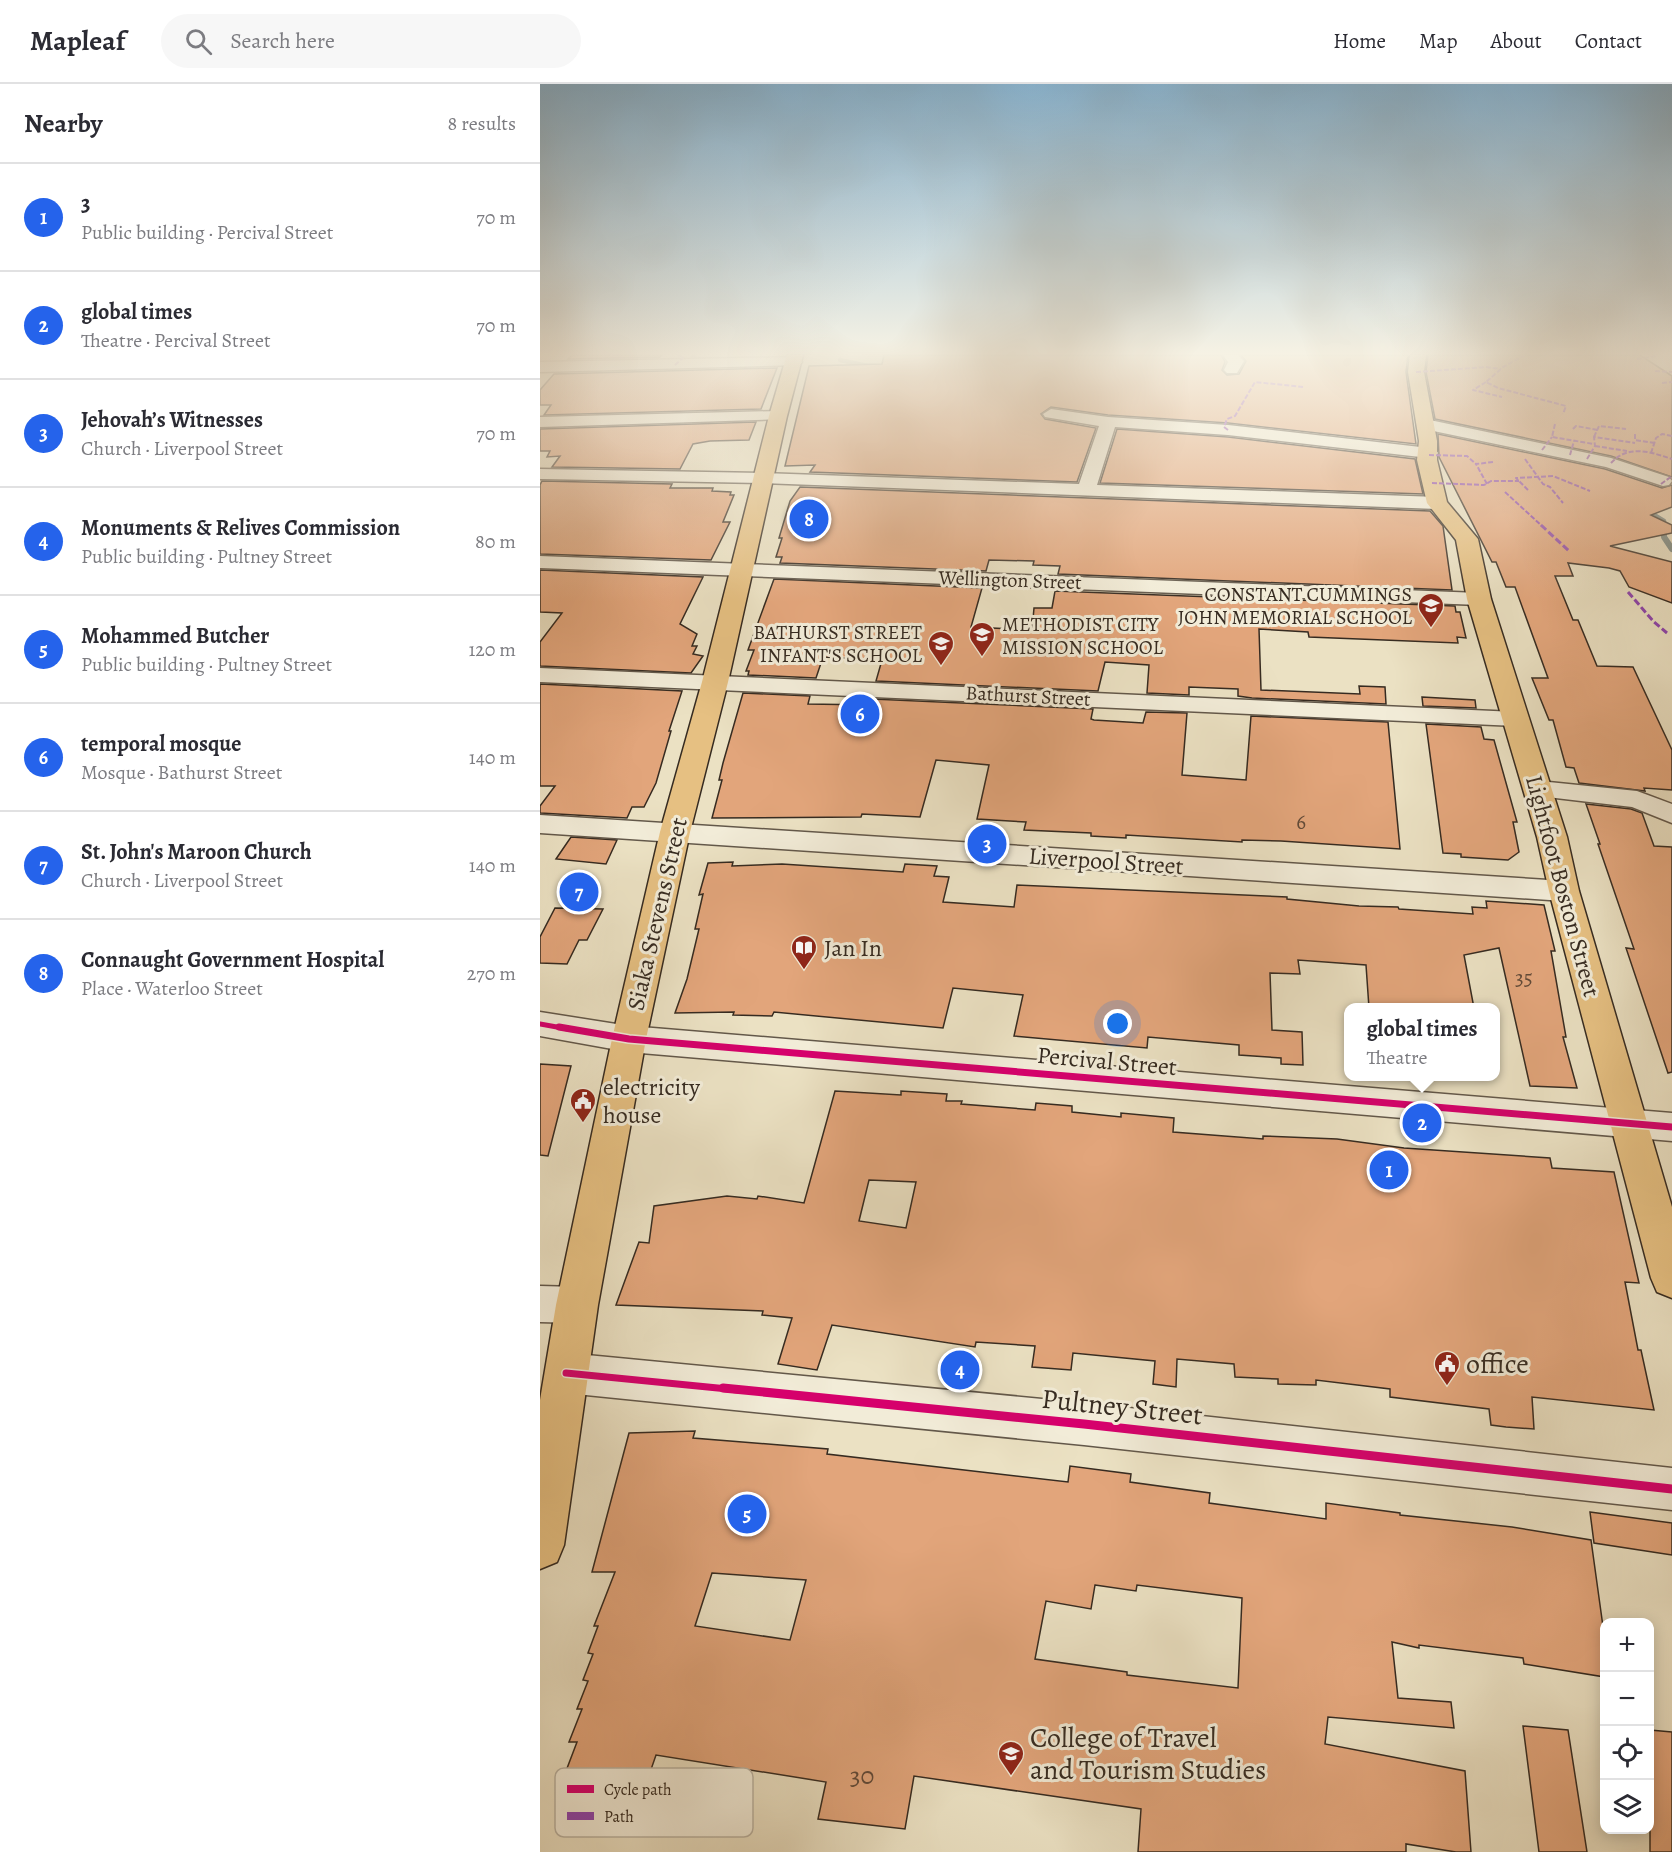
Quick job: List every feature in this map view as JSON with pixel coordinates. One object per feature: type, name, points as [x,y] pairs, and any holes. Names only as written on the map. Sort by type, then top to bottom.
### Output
[{"type":"main road","name":"Siaka Stevens Street","points":[[540,1545],[566,1373],[558,1304],[629,1039],[675,832],[715,682],[772,438]]},
{"type":"main road","points":[[1427,438],[1429,453],[1427,460],[1437,503]]},
{"type":"main road","name":"Lightfoot Boston Street","points":[[1437,503],[1467,539],[1479,599],[1539,789],[1564,891],[1672,1278]]},
{"type":"street","points":[[1087,489],[1103,438]]},
{"type":"street","points":[[1294,438],[1429,453]]},
{"type":"street","points":[[1517,438],[1663,481]]},
{"type":"street","points":[[540,474],[762,478],[1437,503]]},
{"type":"street","name":"Wellington Street","points":[[540,562],[1479,599]]},
{"type":"street","name":"Bathurst Street","points":[[540,675],[1516,719]]},
{"type":"street","points":[[1539,789],[1637,799],[1672,814]]},
{"type":"street","name":"Liverpool Street","points":[[540,825],[1564,891]]},
{"type":"street","name":"Percival Street","points":[[540,1024],[629,1039],[1672,1127]]},
{"type":"street","name":"Pultney Street","points":[[566,1373],[1084,1424],[1672,1489]]},
{"type":"building","points":[[540,438],[750,438],[749,440],[693,444],[680,469],[552,467],[560,456],[547,457],[550,451],[540,451]]},
{"type":"building","points":[[792,438],[1093,438],[1077,482],[810,472],[815,465],[785,466]]},
{"type":"building","points":[[1114,438],[1232,438],[1415,459],[1423,494],[1100,483]]},
{"type":"building","points":[[1358,438],[1415,438],[1416,444]]},
{"type":"building","points":[[1438,438],[1455,438],[1605,469],[1662,488],[1672,485],[1672,507],[1651,515],[1672,525],[1672,533],[1610,546],[1672,562],[1672,603],[1629,587],[1620,571],[1609,568],[1568,563],[1573,576],[1555,576],[1573,620],[1578,620],[1597,666],[1633,667],[1672,750],[1672,790],[1644,788],[1645,791],[1579,783],[1574,768],[1566,767],[1553,720],[1549,720],[1532,678],[1548,678],[1515,587],[1506,587],[1496,562],[1492,562],[1439,457]]},
{"type":"building","points":[[1523,438],[1672,438],[1672,477],[1611,456]]},
{"type":"building","points":[[542,481],[672,484],[670,488],[713,488],[712,491],[731,492],[730,495],[734,495],[723,522],[730,522],[711,560],[540,554],[540,485]]},
{"type":"building","points":[[800,487],[1430,511],[1443,526],[1452,590],[1058,574],[1060,566],[1033,565],[1034,561],[989,560],[986,571],[780,563],[782,557],[776,557],[782,538],[779,538],[790,501]]},
{"type":"building","points":[[540,570],[703,577],[680,624],[697,634],[692,646],[697,646],[693,654],[703,656],[691,673],[540,666],[540,642],[562,613],[540,612]]},
{"type":"building","points":[[774,579],[982,588],[971,627],[1032,630],[1034,608],[1052,608],[1055,591],[1455,606],[1456,612],[1460,612],[1466,638],[1457,637],[1458,643],[1309,637],[1308,632],[1259,629],[1261,690],[1360,694],[1359,686],[1385,687],[1386,704],[1252,698],[1238,696],[1238,689],[1189,687],[1189,695],[1147,693],[1149,665],[1105,662],[1098,691],[876,681],[882,660],[823,657],[816,678],[748,675],[749,671],[746,671],[754,650],[748,650]]},
{"type":"building","points":[[540,684],[682,691],[656,783],[644,807],[632,807],[627,818],[540,813],[540,806],[555,786],[540,786]]},
{"type":"building","points":[[743,693],[810,696],[808,704],[870,705],[872,699],[1093,709],[1091,719],[1094,720],[1143,723],[1146,712],[1187,713],[1182,775],[1246,780],[1251,716],[1388,722],[1400,849],[1281,841],[1242,840],[1242,842],[1126,835],[1126,838],[1091,836],[1091,833],[1024,830],[1026,822],[977,819],[989,765],[936,760],[920,817],[862,814],[861,817],[712,818],[722,780],[719,780],[723,763]]},
{"type":"building","points":[[1422,697],[1475,700],[1476,708],[1423,706]]},
{"type":"building","points":[[1426,724],[1481,727],[1484,739],[1494,740],[1517,822],[1513,822],[1519,852],[1508,860],[1461,857],[1461,854],[1443,853]]},
{"type":"building","points":[[1586,804],[1631,809],[1642,813],[1654,846],[1672,847],[1672,1072],[1668,1073],[1626,948],[1634,949]]},
{"type":"building","points":[[571,837],[617,840],[606,864],[556,859]]},
{"type":"building","points":[[733,862],[732,866],[782,864],[903,872],[905,864],[937,866],[934,876],[949,877],[943,902],[1014,907],[1017,885],[1287,897],[1287,899],[1359,906],[1473,914],[1472,907],[1487,908],[1486,901],[1544,905],[1555,951],[1551,951],[1566,1037],[1563,1037],[1577,1088],[1530,1086],[1499,948],[1464,955],[1473,1003],[1369,1003],[1366,965],[1298,960],[1300,974],[1270,973],[1272,1030],[1302,1032],[1303,1065],[1281,1064],[1281,1058],[1239,1055],[1239,1045],[1148,1037],[1147,1048],[1014,1036],[1023,995],[953,988],[943,1028],[774,1012],[772,1016],[733,1015],[734,1012],[675,1013],[687,979],[699,929],[695,929],[703,894],[699,895],[708,863]]},
{"type":"building","points":[[555,908],[603,909],[587,940],[579,940],[567,964],[540,963],[540,937]]},
{"type":"building","name":"electricity house","points":[[540,1064],[571,1066],[548,1156],[540,1155]]},
{"type":"building","points":[[835,1091],[901,1095],[901,1091],[947,1094],[946,1101],[962,1101],[961,1104],[1035,1110],[1036,1103],[1072,1106],[1072,1112],[1121,1117],[1121,1113],[1174,1118],[1173,1132],[1263,1139],[1263,1136],[1337,1139],[1404,1148],[1550,1158],[1552,1168],[1614,1172],[1639,1283],[1625,1282],[1638,1350],[1641,1350],[1654,1410],[1532,1397],[1534,1429],[1506,1427],[1491,1425],[1489,1409],[1390,1397],[1390,1389],[1316,1380],[1316,1385],[1278,1384],[1278,1379],[1235,1377],[1234,1364],[1177,1359],[1176,1387],[1153,1384],[1155,1361],[1073,1353],[1071,1370],[1032,1367],[1035,1346],[976,1342],[975,1347],[832,1325],[817,1370],[778,1364],[792,1318],[762,1315],[763,1311],[616,1305],[639,1242],[649,1243],[654,1206],[727,1196],[757,1199],[758,1196],[804,1203]],"holes":[[[869,1180],[916,1182],[906,1228],[859,1221]]]},
{"type":"building","points":[[695,1431],[693,1438],[828,1449],[827,1454],[1068,1482],[1070,1466],[1131,1474],[1130,1482],[1210,1493],[1209,1503],[1326,1519],[1326,1503],[1400,1513],[1400,1515],[1512,1527],[1591,1540],[1602,1618],[1600,1618],[1600,1676],[1524,1664],[1523,1658],[1419,1645],[1419,1648],[1392,1642],[1398,1698],[1451,1702],[1454,1728],[1328,1717],[1325,1744],[1465,1771],[1471,1852],[1456,1852],[1406,1844],[1406,1852],[1138,1852],[1141,1809],[914,1776],[905,1829],[818,1819],[826,1782],[753,1770],[753,1768],[738,1768],[656,1755],[652,1768],[567,1768],[577,1742],[569,1742],[582,1709],[577,1709],[588,1681],[583,1680],[593,1654],[588,1653],[598,1626],[594,1626],[615,1572],[592,1572],[629,1433]],"holes":[[[712,1573],[806,1580],[790,1640],[695,1626]],[[1095,1585],[1136,1591],[1137,1585],[1242,1598],[1238,1688],[1127,1675],[1127,1672],[1035,1659],[1046,1601],[1091,1609]]]},
{"type":"building","points":[[1590,1512],[1672,1523],[1672,1555],[1594,1543]]},
{"type":"building","points":[[1523,1726],[1568,1730],[1587,1852],[1539,1852]]},
{"type":"building","points":[[1654,1730],[1672,1732],[1672,1852],[1650,1852],[1650,1834],[1654,1834]]},
{"type":"waterway","points":[[1646,510],[1664,521],[1664,537],[1672,549]]},
{"type":"marked path","points":[[1542,450],[1552,438]]},
{"type":"marked path","points":[[1555,438],[1594,444]]},
{"type":"marked path","points":[[1587,459],[1595,446],[1594,438]]},
{"type":"marked path","points":[[1597,438],[1635,443]]},
{"type":"marked path","points":[[1635,438],[1635,440],[1655,443]]},
{"type":"marked path","points":[[1651,453],[1657,438]]},
{"type":"marked path","points":[[1570,455],[1574,441]]},
{"type":"marked path","points":[[1595,446],[1627,451]]},
{"type":"marked path","points":[[1611,463],[1623,453],[1631,451],[1647,452],[1672,459]]},
{"type":"marked path","points":[[1429,455],[1467,456],[1476,464]]},
{"type":"marked path","points":[[1525,459],[1543,484],[1550,487],[1563,503]]},
{"type":"marked path","points":[[1487,484],[1476,464],[1493,462]]},
{"type":"marked path","points":[[1528,490],[1516,478],[1553,476],[1590,491]]},
{"type":"marked path","points":[[1661,484],[1672,476]]},
{"type":"marked path","points":[[1432,483],[1484,485],[1491,481],[1519,481]]},
{"type":"marked path","points":[[1505,492],[1569,551]]},
{"type":"marked path","points":[[1628,592],[1654,622],[1667,633]]},
{"type":"cycle path","points":[[540,1024],[629,1039],[1672,1127]]},
{"type":"cycle path","points":[[566,1373],[1084,1424],[1672,1489]]},
{"type":"place","name":"Connaught Government Hospital","points":[[809,519]]},
{"type":"place","name":"CONSTANT CUMMINGS JOHN MEMORIAL SCHOOL","points":[[1431,629]]},
{"type":"place","name":"METHODIST CITY MISSION SCHOOL","points":[[982,658]]},
{"type":"place","name":"BATHURST STREET INFANT'S SCHOOL","points":[[941,667]]},
{"type":"place","name":"temporal mosque","points":[[860,714]]},
{"type":"place","name":"Jehovah’s Witnesses","points":[[987,844]]},
{"type":"place","name":"St. John's Maroon Church","points":[[579,892]]},
{"type":"place","name":"Jan In","points":[[804,971]]},
{"type":"place","name":"global times","points":[[1422,1123]]},
{"type":"place","name":"electricity house","points":[[583,1124]]},
{"type":"place","name":"3","points":[[1389,1170]]},
{"type":"place","name":"Monuments & Relives Commission","points":[[960,1370]]},
{"type":"place","name":"office","points":[[1447,1387]]},
{"type":"place","name":"Mohammed Butcher","points":[[747,1514]]},
{"type":"place","name":"College of Travel and Tourism Studies","points":[[1011,1777]]}]
